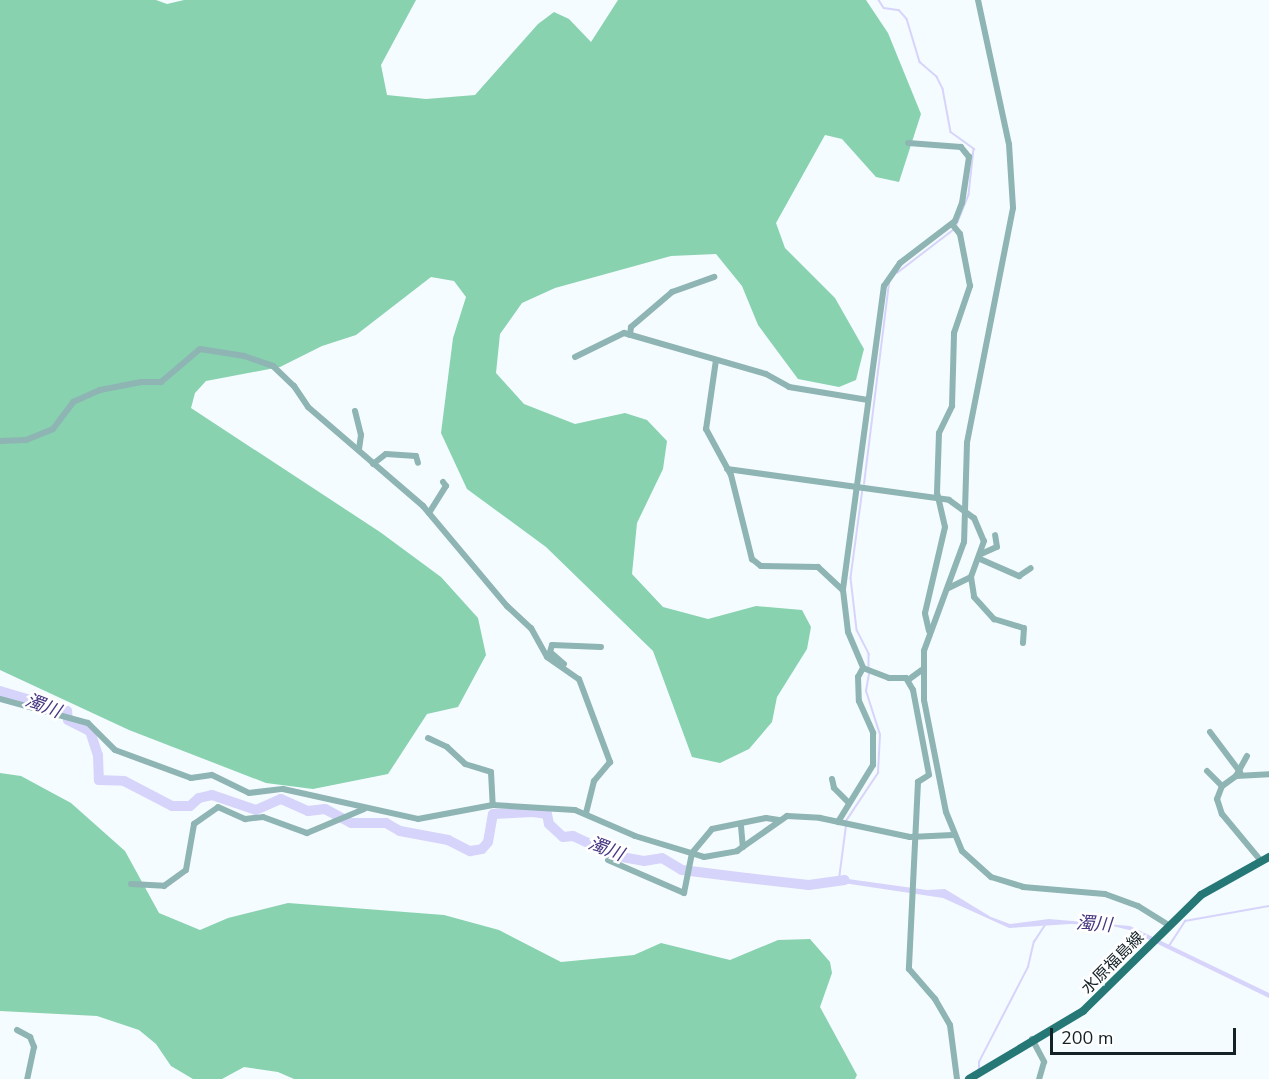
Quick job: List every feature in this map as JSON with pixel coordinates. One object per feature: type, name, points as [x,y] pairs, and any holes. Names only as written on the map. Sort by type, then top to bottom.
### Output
[{"type":"main road","name":"水原福島線","points":[[969,1079],[1100,997],[1168,925],[1210,888],[1269,857]]},
{"type":"street","points":[[978,0],[1009,144],[1013,208],[967,444],[964,542],[929,632],[922,670],[924,700],[953,835],[975,865],[1007,884],[1105,894],[1138,906],[1168,925]]},
{"type":"street","points":[[908,143],[961,147],[968,152],[962,203],[955,226],[970,286],[954,333],[952,406],[939,433],[938,499],[945,527],[925,613],[929,632]]},
{"type":"street","points":[[908,680],[868,669],[848,632],[843,590],[862,489],[868,400],[885,281],[900,263],[955,226]]},
{"type":"street","points":[[630,335],[631,327],[672,291],[714,277]]},
{"type":"street","points":[[575,357],[616,336],[630,335],[766,374],[789,387],[868,400]]},
{"type":"street","points":[[0,441],[26,440],[53,429],[73,402],[100,390],[141,382],[161,382],[195,352],[206,349],[273,366],[294,386],[308,407],[429,513],[507,606],[534,631],[547,657],[567,669]]},
{"type":"street","points":[[716,360],[706,429],[727,469],[755,562],[819,567],[843,590]]},
{"type":"street","points":[[355,411],[361,435],[359,450]]},
{"type":"street","points":[[373,464],[386,454],[416,456],[418,463]]},
{"type":"street","points":[[727,469],[949,500],[965,510],[982,533],[981,556],[971,577],[974,597],[994,619],[1024,628],[1023,643]]},
{"type":"street","points":[[429,513],[446,486],[443,482]]},
{"type":"street","points":[[981,556],[997,547],[994,535]]},
{"type":"street","points":[[981,556],[1019,576],[1031,568]]},
{"type":"street","points":[[948,588],[971,577]]},
{"type":"street","points":[[586,813],[594,781],[608,767],[609,752],[579,679],[550,652],[552,645],[601,647]]},
{"type":"street","points":[[844,824],[849,803],[873,765],[873,734],[859,701],[858,677],[868,669]]},
{"type":"street","points":[[908,680],[922,670]]},
{"type":"street","points":[[908,680],[929,774],[918,782],[918,837],[910,894],[909,969],[935,999],[950,1025],[957,1079]]},
{"type":"street","points":[[0,699],[87,723],[115,750],[191,778],[212,775],[249,793],[276,788],[418,819],[493,805],[586,813],[635,837],[692,853],[717,857],[743,847],[779,820],[788,816],[918,837],[953,835]]},
{"type":"street","points":[[1210,732],[1238,774]]},
{"type":"street","points":[[428,738],[447,747],[465,764],[491,772],[493,805]]},
{"type":"street","points":[[1247,756],[1238,774],[1222,786],[1217,799],[1222,814],[1261,861]]},
{"type":"street","points":[[1207,771],[1222,786]]},
{"type":"street","points":[[1238,774],[1269,774]]},
{"type":"street","points":[[832,779],[834,788],[849,803]]},
{"type":"street","points":[[130,884],[164,886],[186,870],[194,825],[218,807],[245,819],[262,818],[308,833],[364,809]]},
{"type":"street","points":[[608,860],[684,893],[692,853],[712,829],[741,826],[766,818],[779,820]]},
{"type":"street","points":[[741,826],[743,847]]},
{"type":"street","points":[[17,1030],[30,1037],[34,1047],[27,1079]]},
{"type":"street","points":[[1032,1040],[1044,1062],[1039,1079]]},
{"type":"green space","points":[[0,0],[156,0],[167,4],[184,0],[416,0],[381,65],[387,95],[426,99],[475,95],[538,24],[554,12],[569,19],[591,42],[618,0],[866,0],[888,33],[921,114],[899,182],[876,177],[842,139],[825,135],[776,223],[785,248],[835,298],[864,349],[856,380],[839,387],[798,379],[758,325],[742,286],[716,254],[671,256],[555,288],[522,303],[500,334],[496,373],[524,404],[575,424],[625,413],[647,420],[667,441],[663,469],[637,523],[632,574],[663,607],[708,619],[756,606],[802,610],[811,627],[807,649],[777,697],[772,722],[749,749],[720,763],[692,757],[653,651],[546,547],[467,489],[441,433],[453,338],[466,297],[454,281],[431,277],[356,335],[322,346],[280,367],[206,381],[195,393],[191,408],[380,532],[441,577],[478,618],[486,655],[458,707],[427,714],[388,774],[313,789],[266,783],[129,730],[0,670]]},
{"type":"green space","points":[[0,773],[21,776],[71,803],[125,851],[159,913],[200,930],[228,918],[288,903],[444,915],[499,930],[561,962],[634,955],[661,943],[730,960],[778,940],[810,939],[830,962],[832,973],[820,1007],[857,1075],[855,1079],[294,1079],[278,1072],[244,1067],[222,1079],[193,1079],[171,1066],[156,1044],[139,1030],[97,1016],[0,1011]]},
{"type":"water","name":"濁川","points":[[841,878],[927,890],[945,889],[991,917],[1010,924],[1049,919],[1130,926],[1269,993],[1269,998],[1129,930],[1108,925],[1070,924],[1009,928],[943,898],[830,881]]},
{"type":"waterway","points":[[879,0],[884,8],[899,10],[907,19],[920,62],[937,77],[943,89],[951,132],[974,149],[969,195],[956,227]]},
{"type":"waterway","points":[[897,273],[953,230]]},
{"type":"waterway","points":[[864,484],[889,284]]},
{"type":"waterway","points":[[863,489],[851,578],[857,630],[869,654],[869,669]]},
{"type":"waterway","points":[[846,821],[878,773],[880,735],[866,691],[869,674]]},
{"type":"waterway","name":"濁川","points":[[0,691],[67,711],[68,720],[90,731],[98,755],[99,780],[124,781],[172,806],[190,806],[199,798],[212,795],[256,810],[281,799],[308,811],[325,809],[351,823],[386,823],[400,831],[448,840],[470,851],[482,849],[488,842],[493,814],[533,812],[547,814],[549,824],[563,837],[573,836],[616,856],[644,861],[662,858],[682,870],[809,885],[845,880]]},
{"type":"waterway","points":[[839,879],[846,826]]},
{"type":"waterway","points":[[1169,946],[1185,921],[1269,906]]},
{"type":"waterway","points":[[979,1069],[979,1062],[1028,967],[1034,942],[1045,925]]}]
